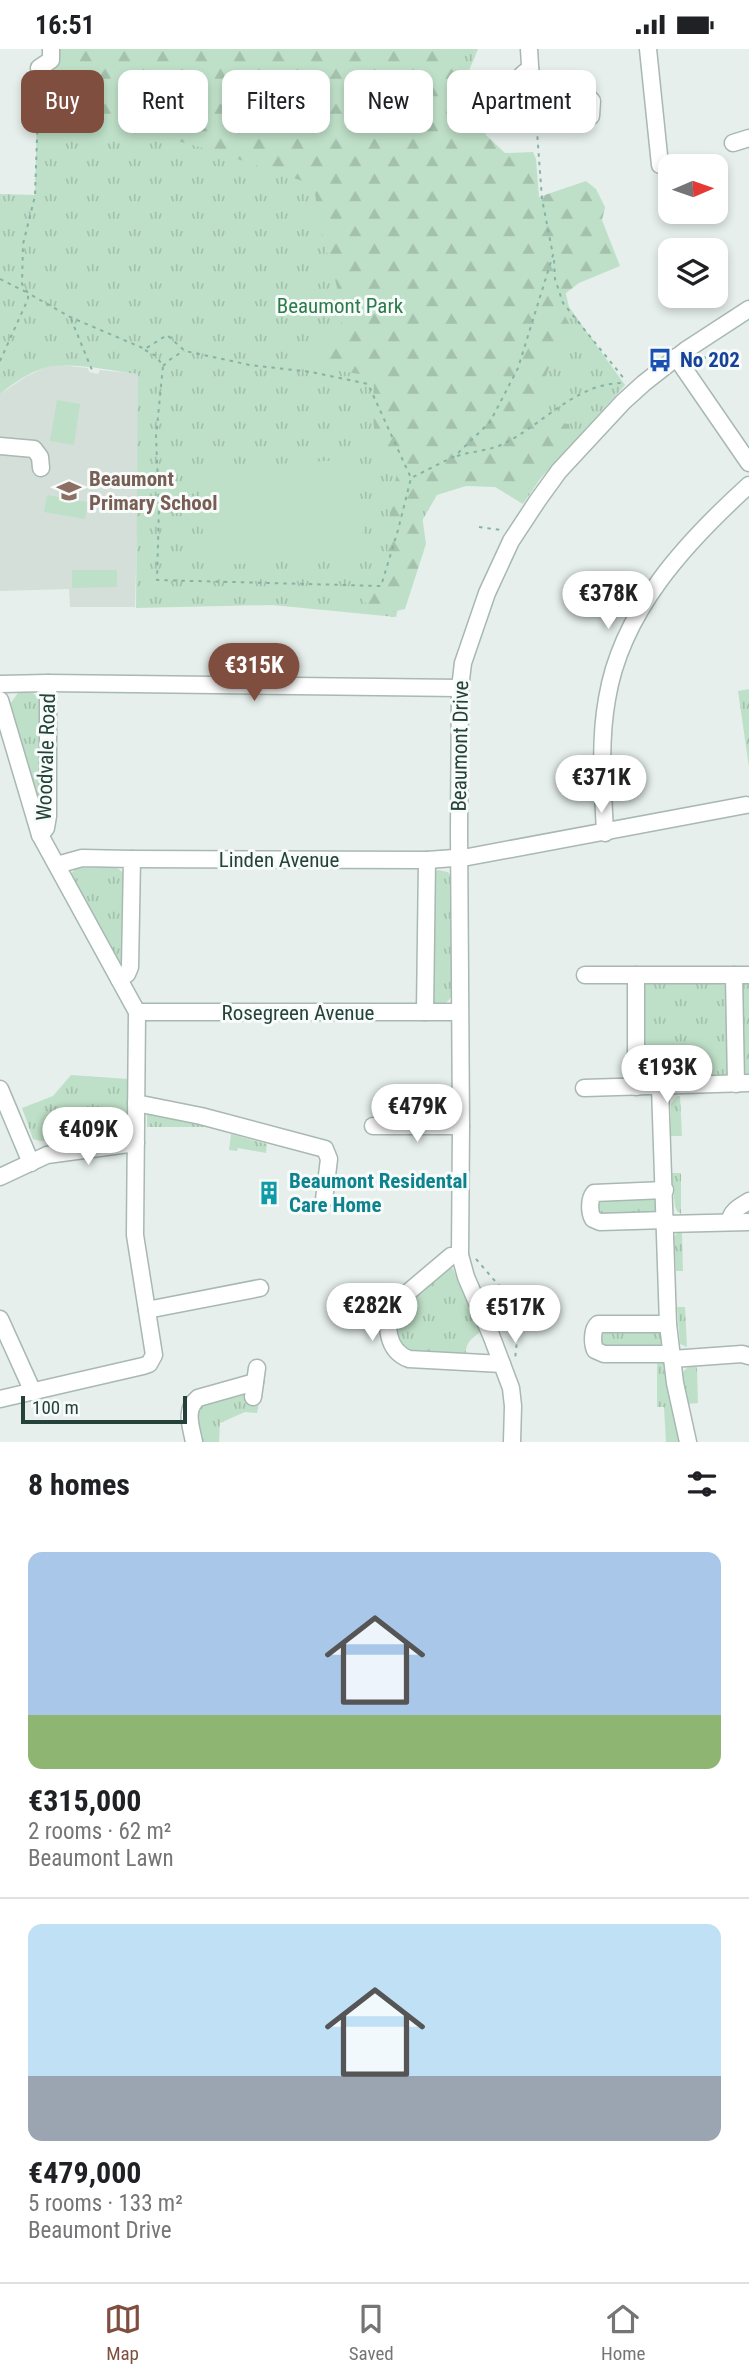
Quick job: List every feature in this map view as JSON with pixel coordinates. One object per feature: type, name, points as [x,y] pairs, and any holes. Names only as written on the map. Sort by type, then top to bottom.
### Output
[{"type":"street","points":[[39,68],[51,60],[51,49]]},
{"type":"street","points":[[528,70],[529,49]]},
{"type":"street","points":[[648,49],[659,154]]},
{"type":"street","points":[[733,143],[749,138]]},
{"type":"street","name":"Beaumont Drive","points":[[512,1442],[513,1403],[508,1367],[466,1277],[459,1011],[460,688],[465,655],[487,593],[511,541],[559,471],[626,399],[677,357],[749,309]]},
{"type":"street","points":[[677,357],[749,463]]},
{"type":"street","points":[[0,446],[34,449],[40,457],[41,468]]},
{"type":"street","points":[[605,833],[605,713],[610,682],[625,639],[638,614],[672,565],[719,512],[749,485]]},
{"type":"street","name":"Woodvale Road","points":[[0,684],[48,684],[48,816],[46,828],[40,835]]},
{"type":"street","points":[[48,684],[460,688]]},
{"type":"street","name":"Woodvale Road","points":[[0,700],[40,835],[137,1012],[135,1235],[154,1348],[149,1364],[0,1399]]},
{"type":"street","name":"Linden Avenue","points":[[132,859],[427,860],[605,833],[746,805]]},
{"type":"street","points":[[57,865],[82,858],[132,859],[130,967],[127,974],[119,979]]},
{"type":"street","points":[[425,1012],[427,860]]},
{"type":"street","points":[[584,1088],[743,1084],[741,975],[585,975]]},
{"type":"street","points":[[636,975],[636,1087]]},
{"type":"street","name":"Rosegreen Avenue","points":[[137,1012],[459,1011]]},
{"type":"street","points":[[660,1087],[668,1324],[688,1442]]},
{"type":"street","points":[[0,1089],[31,1163]]},
{"type":"street","points":[[136,1103],[201,1116],[325,1149],[329,1159],[324,1200]]},
{"type":"street","points":[[373,1126],[461,1126]]},
{"type":"street","points":[[0,1177],[61,1152],[136,1143]]},
{"type":"street","points":[[665,1190],[594,1193],[591,1199],[591,1216],[600,1222],[749,1223]]},
{"type":"street","points":[[730,1222],[734,1211],[749,1201]]},
{"type":"street","points":[[467,1256],[451,1256],[393,1305],[388,1327],[391,1342],[403,1357],[409,1359],[508,1367]]},
{"type":"street","points":[[147,1310],[260,1288]]},
{"type":"street","points":[[0,1319],[33,1392]]},
{"type":"street","points":[[668,1324],[598,1324],[593,1329],[593,1347],[604,1354],[672,1356],[747,1350]]},
{"type":"street","points":[[194,1442],[189,1412],[198,1398],[255,1382]]},
{"type":"path","points":[[0,361],[28,299],[28,293],[22,284],[23,244],[35,196],[39,68]]},
{"type":"path","points":[[411,478],[454,456],[506,443],[558,407],[590,391],[610,384],[628,384],[563,303],[555,279],[553,255],[541,199],[536,133]]},
{"type":"path","points":[[454,456],[490,422],[518,368],[553,255]]},
{"type":"path","points":[[0,279],[70,317],[145,349],[156,356],[163,366],[156,437],[159,506],[157,580],[381,586],[411,478],[368,384],[311,372],[250,365],[185,351],[167,335],[145,349]]},
{"type":"path","points":[[70,317],[92,370]]},
{"type":"path","points":[[163,366],[185,351]]},
{"type":"path","points":[[697,355],[725,364]]},
{"type":"path","points":[[479,527],[509,531]]},
{"type":"path","points":[[467,1256],[520,1310],[508,1367]]},
{"type":"shaded area","name":"Beaumont Primary School","points":[[59,365],[88,368],[89,372],[98,374],[100,370],[141,374],[135,607],[70,607],[69,589],[0,591],[0,394],[27,376],[46,367]]},
{"type":"green space","name":"Beaumont Park","points":[[58,49],[478,49],[469,70],[447,70],[447,133],[483,133],[488,153],[546,210],[569,307],[625,385],[540,479],[523,504],[495,487],[466,486],[437,495],[416,531],[396,617],[272,605],[136,608],[138,374],[78,366],[54,366],[32,373],[0,394],[0,194],[35,195],[36,133],[104,133],[104,70],[38,70],[57,67]]},
{"type":"green space","points":[[69,49],[453,49],[461,70],[447,70],[447,133],[485,133],[505,153],[533,152],[539,197],[586,181],[596,189],[605,207],[602,220],[620,266],[579,283],[561,297],[561,309],[571,327],[568,336],[554,353],[543,385],[540,407],[548,421],[569,424],[571,439],[529,489],[503,483],[478,482],[454,484],[428,491],[421,508],[426,544],[405,609],[379,612],[369,607],[361,595],[379,574],[386,558],[390,521],[389,491],[394,486],[397,474],[383,459],[376,440],[374,385],[366,375],[328,369],[311,358],[315,350],[335,337],[341,324],[338,290],[320,228],[314,185],[214,151],[148,133],[208,133],[208,70],[118,70],[118,125],[104,121],[104,70],[68,68]]},
{"type":"green space","points":[[57,400],[80,404],[74,445],[50,441]]},
{"type":"green space","points":[[358,459],[364,556],[205,566],[199,469]]},
{"type":"green space","points":[[47,495],[88,502],[85,519],[44,512]]},
{"type":"green space","points":[[72,570],[117,570],[117,587],[72,588]]},
{"type":"green space","points":[[749,689],[749,767],[738,691]]},
{"type":"green space","points":[[18,693],[33,693],[42,702],[41,800],[38,805],[10,704]]},
{"type":"green space","points":[[116,867],[125,874],[123,966],[114,957],[71,874],[76,868]]},
{"type":"green space","points":[[433,872],[448,872],[451,877],[452,994],[449,1000],[441,1004],[431,1001]]},
{"type":"green space","points":[[749,980],[749,1078],[744,1075],[742,983]]},
{"type":"green space","points":[[717,982],[727,986],[730,1071],[722,1079],[653,1079],[642,1071],[643,984]]},
{"type":"green space","points":[[71,1075],[128,1079],[127,1114],[119,1133],[40,1141],[33,1139],[22,1108],[53,1096]]},
{"type":"green space","points":[[680,1096],[682,1136],[671,1136],[671,1104]]},
{"type":"green space","points":[[151,1111],[214,1127],[147,1127],[147,1113]]},
{"type":"green space","points":[[231,1134],[267,1144],[266,1153],[238,1148],[237,1151],[229,1150]]},
{"type":"green space","points":[[671,1173],[681,1173],[681,1214],[675,1206]]},
{"type":"green space","points":[[596,1197],[655,1198],[656,1212],[654,1215],[599,1215]]},
{"type":"green space","points":[[677,1233],[682,1233],[683,1271],[676,1271],[674,1237]]},
{"type":"green space","points":[[451,1268],[480,1332],[468,1343],[466,1358],[406,1349],[397,1340],[394,1311],[446,1269]]},
{"type":"green space","points":[[677,1307],[685,1307],[687,1347],[680,1344]]},
{"type":"green space","points":[[600,1330],[661,1332],[663,1341],[659,1348],[606,1349],[600,1346]]},
{"type":"green space","points":[[657,1363],[664,1363],[666,1366],[680,1442],[666,1442],[664,1407],[657,1407]]},
{"type":"green space","points":[[688,1367],[697,1367],[698,1403],[688,1404],[682,1373]]},
{"type":"green space","points":[[245,1392],[245,1401],[259,1403],[257,1413],[245,1412],[220,1423],[219,1442],[200,1442],[196,1408]]},
{"type":"place","name":"No 202","points":[[660,360]]},
{"type":"place","name":"Beaumont Primary School","points":[[69,491]]},
{"type":"place","name":"Beaumont Residental Care Home","points":[[269,1193]]}]
